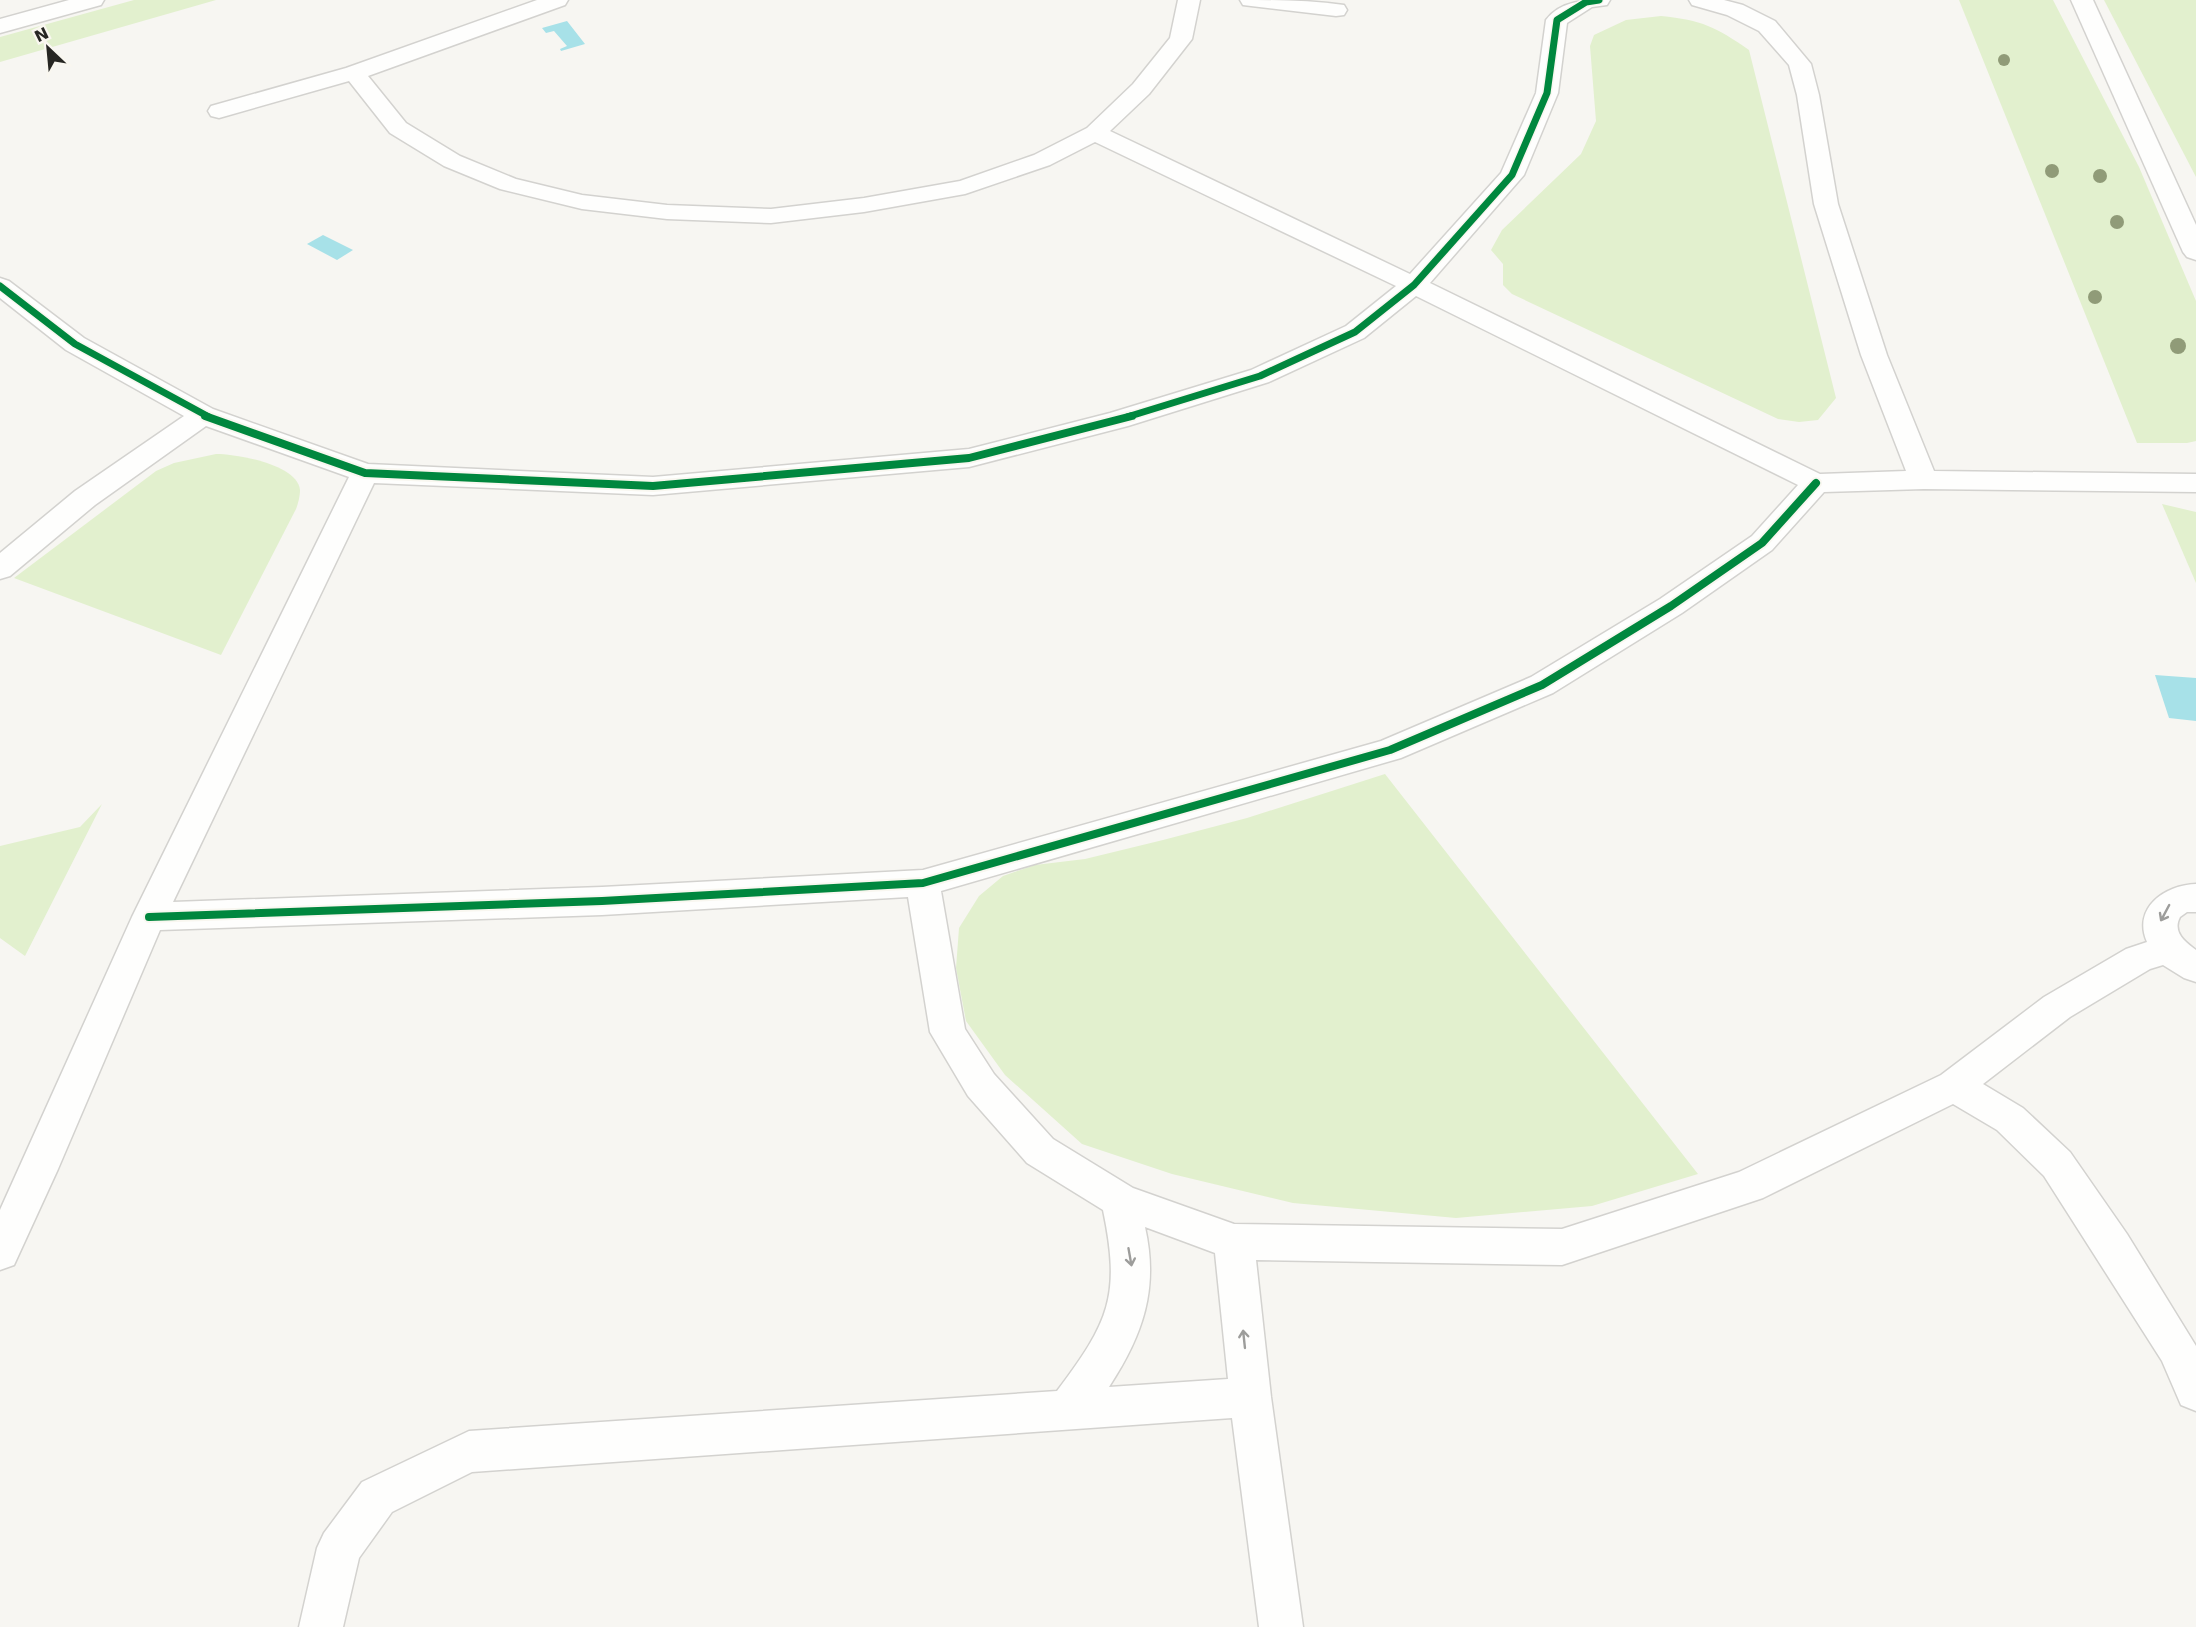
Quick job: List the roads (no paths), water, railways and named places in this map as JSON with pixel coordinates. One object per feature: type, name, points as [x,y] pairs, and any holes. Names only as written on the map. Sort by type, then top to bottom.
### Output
[{"type":"street","points":[[0,26],[93,0]]},
{"type":"street","points":[[219,111],[354,73],[557,0]]},
{"type":"street","points":[[354,73],[398,128],[452,161],[508,184],[582,202],[667,212],[771,216],[864,205],[965,187],[1042,160],[1095,133],[1142,89],[1181,39],[1189,0]]},
{"type":"street","points":[[1251,0],[1336,10]]},
{"type":"street","points":[[0,286],[75,344],[203,415],[365,473],[653,486],[969,458],[1118,420],[1260,376],[1355,332],[1414,285],[1512,176],[1547,93],[1557,20],[1586,2],[1599,0]]},
{"type":"street","points":[[1700,0],[1735,10],[1767,26],[1800,64],[1808,95],[1826,204],[1874,356],[1924,480]]},
{"type":"street","points":[[2082,0],[2196,252]]},
{"type":"street","points":[[1095,133],[1414,285],[1816,483],[1924,480],[2196,483]]},
{"type":"street","points":[[0,569],[85,498],[203,415]]},
{"type":"street","points":[[0,1252],[39,1169],[149,916],[365,473]]},
{"type":"street","points":[[149,916],[602,901],[923,883],[1390,750],[1542,685],[1671,606],[1762,543],[1816,483]]},
{"type":"street","points":[[923,883],[948,1032],[981,1085],[1041,1151],[1120,1200],[1234,1242],[1562,1247],[1749,1186],[1954,1086],[2057,1007],[2138,959],[2183,958]]},
{"type":"street","points":[[2183,958],[2162,935],[2160,924],[2162,913],[2169,905],[2187,897],[2196,898]]},
{"type":"street","points":[[1954,1086],[2010,1119],[2057,1164],[2113,1246],[2176,1347],[2196,1390]]},
{"type":"street","points":[[1068,1409],[1110,1353],[1126,1312],[1133,1272],[1120,1200]]},
{"type":"street","points":[[1234,1242],[1251,1397],[1281,1627]]},
{"type":"street","points":[[321,1627],[339,1548],[377,1497],[470,1452],[1251,1397]]},
{"type":"water","points":[[567,21],[585,44],[561,51],[560,49],[567,46],[554,31],[546,33],[542,28]]},
{"type":"water","points":[[323,235],[353,250],[337,260],[307,244]]},
{"type":"water","points":[[2155,675],[2196,678],[2196,721],[2169,718]]}]
